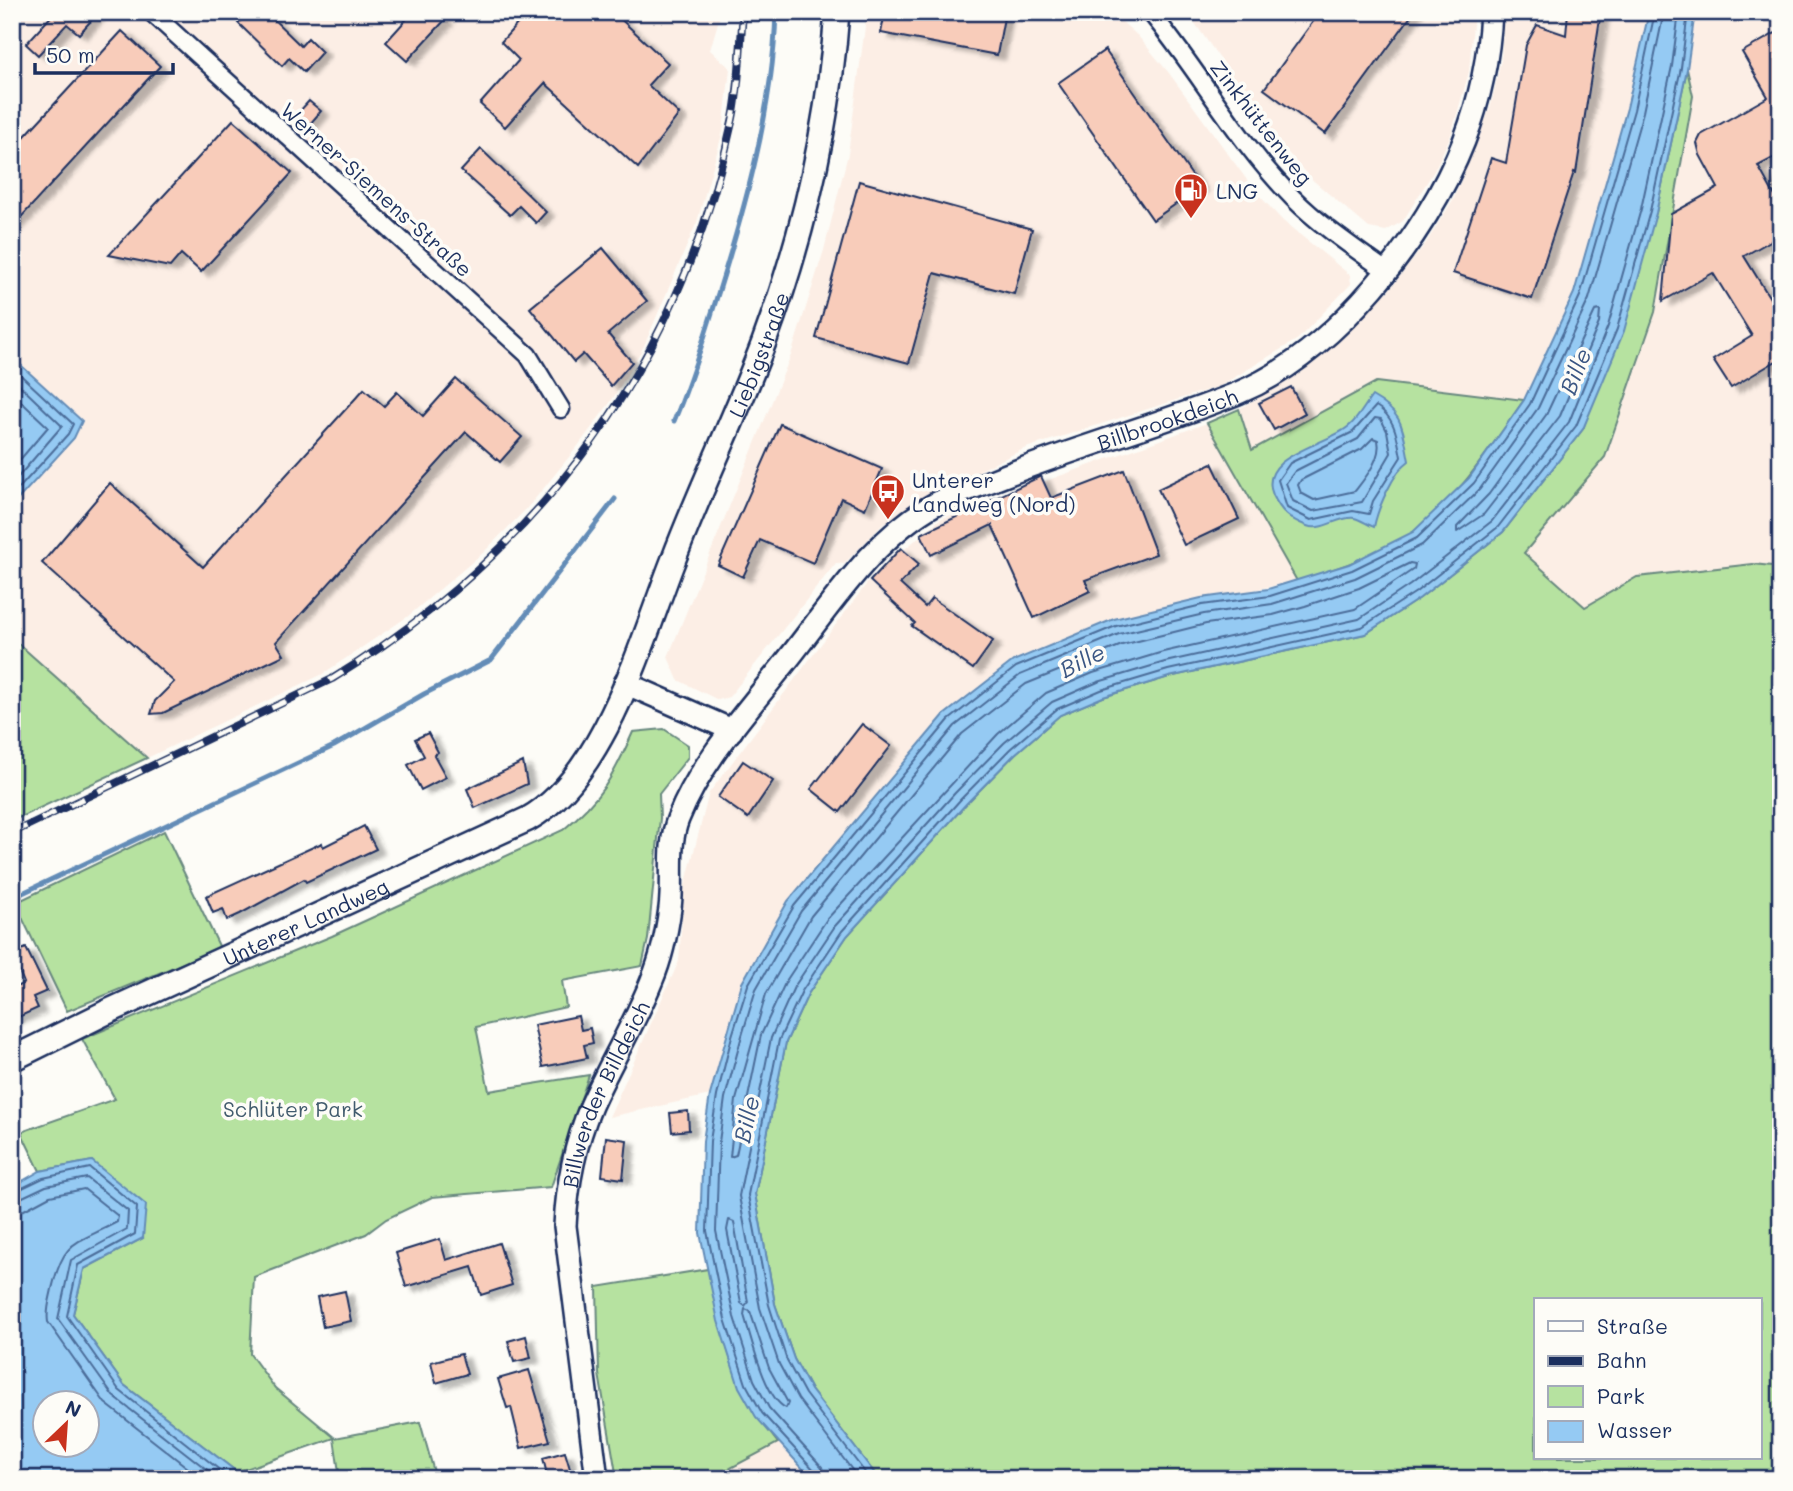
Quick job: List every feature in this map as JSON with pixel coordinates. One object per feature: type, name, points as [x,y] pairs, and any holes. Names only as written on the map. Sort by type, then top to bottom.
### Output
[{"type":"main road","name":"Liebigstraße","points":[[583,766],[625,683],[765,339],[811,181],[828,94],[837,12]]},
{"type":"main road","name":"Unterer Landweg","points":[[12,1059],[104,1013],[528,820],[552,802],[583,766]]},
{"type":"street","name":"Werner-Siemens-Straße","points":[[151,12],[527,355],[561,409]]},
{"type":"street","name":"Zinkhüttenweg","points":[[1150,12],[1285,190],[1328,229],[1386,271]]},
{"type":"street","name":"Billbrookdeich","points":[[732,730],[865,562],[899,530],[937,503],[1045,459],[1241,392],[1298,359],[1323,338],[1386,271],[1440,190],[1464,143],[1479,98],[1491,12]]},
{"type":"street","points":[[625,683],[732,730]]},
{"type":"street","name":"Billwerder Billdeich","points":[[597,1479],[565,1226],[567,1196],[590,1108],[654,978],[670,908],[671,848],[678,817],[732,730]]},
{"type":"shaded area","points":[[12,12],[721,12],[710,50],[730,68],[723,131],[697,222],[644,346],[612,400],[578,446],[530,505],[484,552],[407,617],[321,675],[147,758],[12,638],[12,506],[74,438],[82,421],[12,357]]},
{"type":"shaded area","points":[[867,12],[1111,12],[1138,36],[1169,73],[1255,191],[1283,221],[1350,275],[1351,284],[1298,339],[1220,386],[1026,448],[929,495],[882,525],[844,564],[836,563],[729,697],[718,700],[678,680],[668,657],[791,355],[824,250],[848,154]]},
{"type":"shaded area","points":[[1187,12],[1474,12],[1469,72],[1451,135],[1434,171],[1403,221],[1386,231],[1369,228],[1309,177],[1277,140]]},
{"type":"shaded area","points":[[1504,12],[1649,12],[1627,108],[1574,293],[1524,400],[1376,382],[1252,450],[1239,409],[1300,373],[1344,337],[1390,289],[1426,243],[1454,198],[1491,105],[1501,60]]},
{"type":"shaded area","points":[[1695,12],[1781,12],[1781,567],[1753,564],[1637,577],[1585,607],[1524,553],[1605,457],[1693,96],[1687,69]]},
{"type":"shaded area","points":[[1207,423],[1297,581],[1114,619],[1012,661],[944,715],[788,901],[726,1034],[710,1095],[609,1117],[679,961],[684,890],[709,793],[871,578],[940,519]]},
{"type":"shaded area","points":[[778,1443],[812,1479],[710,1479]]},
{"type":"green space","points":[[1687,69],[1693,96],[1655,312],[1605,457],[1524,553],[1585,607],[1637,577],[1753,564],[1781,567],[1781,1479],[879,1479],[811,1390],[794,1359],[775,1304],[755,1194],[786,1042],[808,994],[847,936],[966,804],[1015,754],[1060,715],[1103,697],[1169,677],[1365,634],[1420,598],[1503,532],[1583,429],[1656,213]]},
{"type":"green space","points":[[1376,382],[1524,400],[1487,453],[1429,520],[1400,541],[1371,555],[1297,581],[1207,423],[1239,409],[1252,450]]},
{"type":"green space","points":[[12,638],[147,758],[12,821]]},
{"type":"green space","name":"Schlüter Park","points":[[664,729],[688,745],[688,757],[659,794],[660,818],[648,939],[642,966],[562,981],[566,1007],[476,1027],[489,1091],[589,1075],[551,1187],[432,1197],[386,1219],[366,1234],[254,1277],[250,1354],[275,1388],[335,1438],[420,1422],[436,1479],[340,1479],[334,1438],[237,1472],[124,1385],[73,1314],[84,1269],[143,1238],[92,1161],[40,1171],[21,1132],[115,1099],[82,1039],[332,936],[563,830],[588,808],[605,786],[633,732]]},
{"type":"green space","points":[[164,831],[220,948],[67,1011],[15,903]]},
{"type":"green space","points":[[708,1269],[731,1361],[750,1403],[778,1443],[710,1479],[617,1479],[599,1374],[597,1287]]},
{"type":"water","name":"Bille","points":[[1649,12],[1695,12],[1687,69],[1656,213],[1624,331],[1583,429],[1503,532],[1420,598],[1365,634],[1169,677],[1103,697],[1060,715],[1015,754],[966,804],[847,936],[808,994],[786,1042],[755,1194],[775,1304],[794,1359],[811,1390],[879,1479],[812,1479],[756,1417],[739,1387],[718,1321],[700,1233],[703,1141],[710,1095],[742,983],[788,901],[944,715],[1013,661],[1114,619],[1201,598],[1268,589],[1349,564],[1413,532],[1469,478],[1524,400],[1574,293],[1627,108]]},
{"type":"water","points":[[12,357],[82,421],[74,438],[12,506]]},
{"type":"water","points":[[1372,396],[1390,409],[1400,422],[1409,461],[1397,473],[1387,491],[1374,527],[1348,518],[1312,527],[1290,518],[1273,495],[1271,481],[1275,470],[1297,453],[1349,426]]},
{"type":"water","points":[[92,1161],[146,1205],[143,1238],[84,1269],[73,1314],[124,1385],[237,1472],[238,1479],[12,1479],[12,1187],[40,1171]]},
{"type":"building","points":[[55,12],[99,12],[79,34],[67,24],[38,55],[26,44]]},
{"type":"building","points":[[249,12],[266,12],[301,46],[308,38],[322,52],[304,72],[289,58],[282,66],[238,23]]},
{"type":"building","points":[[413,12],[436,12],[445,20],[407,61],[386,42]]},
{"type":"building","points":[[528,12],[557,12],[565,20],[572,12],[613,12],[668,63],[648,85],[679,114],[638,168],[545,83],[505,127],[480,104],[519,60],[501,42]]},
{"type":"building","points":[[885,12],[1005,12],[997,55],[881,33]]},
{"type":"building","points":[[1320,12],[1414,12],[1325,134],[1264,89]]},
{"type":"building","points":[[1568,12],[1601,12],[1576,173],[1574,172],[1532,299],[1453,273],[1491,158],[1506,163],[1526,45],[1537,25],[1566,35]]},
{"type":"building","points":[[1781,30],[1781,154],[1758,166],[1781,207],[1781,235],[1744,256],[1781,316],[1781,358],[1731,388],[1713,360],[1752,336],[1713,273],[1663,301],[1671,214],[1718,188],[1700,155],[1697,143],[1701,135],[1768,97],[1742,52]]},
{"type":"building","points":[[122,31],[160,66],[12,227],[12,150]]},
{"type":"building","points":[[1105,50],[1200,187],[1153,220],[1058,83]]},
{"type":"building","points":[[309,101],[321,111],[310,124],[297,114]]},
{"type":"building","points":[[233,120],[292,173],[201,272],[181,254],[170,267],[109,255]]},
{"type":"building","points":[[481,149],[546,212],[536,223],[519,206],[510,215],[461,171]]},
{"type":"building","points":[[859,181],[1032,229],[1014,294],[934,273],[909,363],[816,338]]},
{"type":"building","points":[[603,248],[647,301],[608,334],[632,362],[611,386],[583,354],[574,362],[530,308]]},
{"type":"building","points":[[456,379],[522,437],[500,462],[466,432],[276,642],[284,655],[163,713],[151,714],[155,701],[174,682],[42,563],[110,483],[203,567],[364,389],[384,406],[397,392],[423,416]]},
{"type":"building","points":[[1291,387],[1305,413],[1274,430],[1259,403]]},
{"type":"building","points":[[780,424],[882,469],[865,509],[841,498],[813,563],[760,540],[743,577],[718,565]]},
{"type":"building","points":[[1212,463],[1239,519],[1184,545],[1158,489]]},
{"type":"building","points":[[1124,470],[1156,554],[1085,580],[1090,591],[1034,618],[992,525],[931,555],[921,534],[1041,476],[1051,498]]},
{"type":"building","points":[[901,548],[919,564],[900,584],[925,607],[932,598],[993,641],[973,669],[912,626],[915,623],[870,581]]},
{"type":"building","points":[[862,724],[891,746],[840,812],[811,789]]},
{"type":"building","points":[[428,733],[438,752],[434,755],[446,777],[421,790],[408,765],[424,756],[415,739]]},
{"type":"building","points":[[743,761],[773,781],[748,818],[718,797]]},
{"type":"building","points":[[523,762],[527,784],[475,808],[467,789]]},
{"type":"building","points":[[364,826],[376,849],[306,882],[304,879],[227,920],[223,909],[213,913],[206,896],[322,843],[323,847]]},
{"type":"building","points":[[26,948],[47,991],[33,997],[38,1008],[12,1020],[12,989],[24,983],[12,954]]},
{"type":"building","points":[[578,1016],[581,1030],[590,1028],[593,1043],[584,1045],[587,1058],[543,1067],[534,1025]]},
{"type":"building","points":[[688,1111],[689,1130],[672,1132],[670,1113]]},
{"type":"building","points":[[606,1137],[627,1140],[623,1179],[602,1176]]},
{"type":"building","points":[[440,1239],[446,1260],[499,1243],[512,1285],[481,1295],[472,1267],[406,1287],[396,1253]]},
{"type":"building","points":[[345,1291],[351,1321],[323,1327],[317,1297]]},
{"type":"building","points":[[526,1336],[531,1358],[514,1362],[508,1341]]},
{"type":"building","points":[[461,1354],[467,1374],[436,1383],[431,1362]]},
{"type":"building","points":[[529,1370],[550,1441],[521,1448],[511,1407],[507,1408],[498,1379]]},
{"type":"building","points":[[565,1452],[573,1479],[548,1479],[543,1458]]},
{"type":"waterway","points":[[674,421],[727,265],[756,158],[774,49],[776,12]]},
{"type":"waterway","points":[[12,898],[334,746],[424,694],[491,660],[615,499]]},
{"type":"railway","points":[[12,833],[332,679],[408,628],[476,571],[538,509],[592,441],[639,368],[678,290],[709,207],[733,118],[743,12]]},
{"type":"place","name":"LNG","points":[[1191,220]]},
{"type":"place","name":"Unterer Landweg (Nord)","points":[[888,521]]}]
